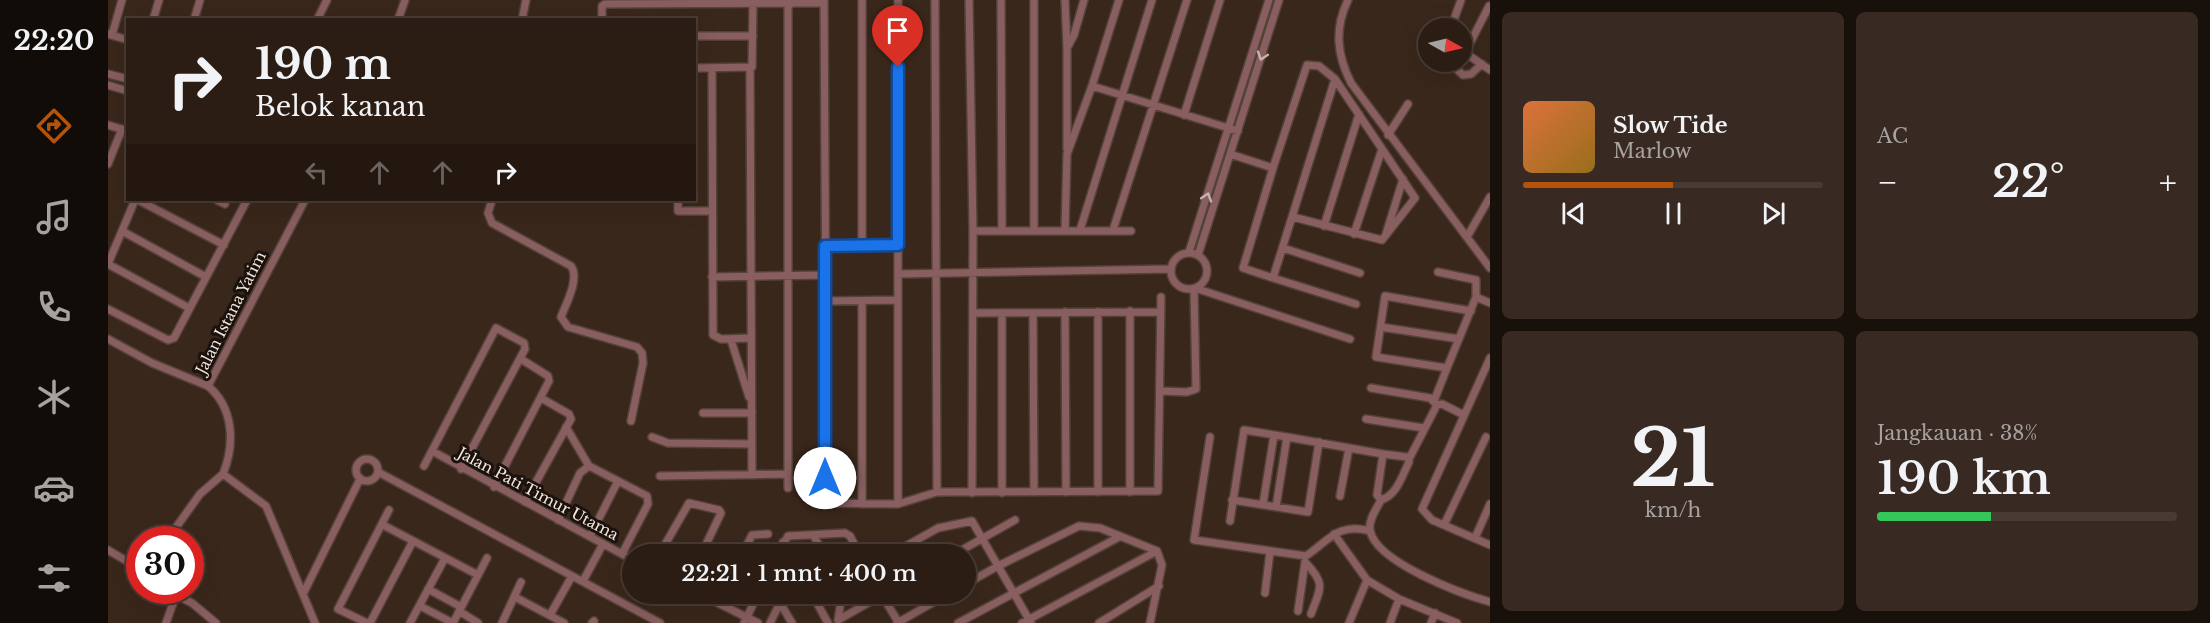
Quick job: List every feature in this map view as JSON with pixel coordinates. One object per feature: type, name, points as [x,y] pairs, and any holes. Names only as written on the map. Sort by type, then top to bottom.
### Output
[{"type":"street","points":[[122,0],[110,34],[126,39]]},
{"type":"street","points":[[154,18],[159,0]]},
{"type":"street","points":[[195,18],[200,0]]},
{"type":"street","points":[[318,18],[327,0]]},
{"type":"street","points":[[399,18],[405,0]]},
{"type":"street","points":[[522,18],[526,0]]},
{"type":"street","points":[[862,0],[862,245]]},
{"type":"street","points":[[898,0],[898,504]]},
{"type":"street","points":[[935,0],[937,492]]},
{"type":"street","points":[[969,0],[973,231],[972,493]]},
{"type":"street","points":[[1001,0],[1002,231]]},
{"type":"street","points":[[1034,0],[1034,231]]},
{"type":"street","points":[[1065,0],[1067,154],[1065,230]]},
{"type":"street","points":[[1066,48],[1074,35],[1084,0]]},
{"type":"street","points":[[1067,154],[1092,86],[1119,0]]},
{"type":"street","points":[[1080,230],[1152,0]]},
{"type":"street","points":[[1113,230],[1187,0]]},
{"type":"street","points":[[1184,115],[1220,0]]},
{"type":"street","points":[[1189,252],[1269,0]]},
{"type":"street","points":[[1198,255],[1279,0]]},
{"type":"street","points":[[1348,0],[1338,31],[1340,58],[1351,84],[1490,268]]},
{"type":"street","points":[[1455,18],[1461,0]]},
{"type":"street","points":[[602,18],[602,6],[605,4],[824,2],[825,501],[829,504],[898,504],[937,492],[1155,493],[1159,489],[1161,297]]},
{"type":"street","points":[[788,488],[788,8],[791,3]]},
{"type":"street","points":[[752,475],[750,69],[753,63],[753,4]]},
{"type":"street","points":[[1472,35],[1489,6]]},
{"type":"street","points":[[696,36],[753,36]]},
{"type":"street","points":[[1472,57],[1490,70]]},
{"type":"street","points":[[1460,72],[1463,75],[1471,74],[1482,64]]},
{"type":"street","points":[[1293,217],[1378,241],[1385,238],[1414,198],[1335,79],[1318,66],[1307,66],[1243,268],[1356,304]]},
{"type":"street","points":[[696,68],[750,69]]},
{"type":"street","points":[[712,68],[712,335],[715,338],[730,340],[751,338]]},
{"type":"street","points":[[108,74],[126,78]]},
{"type":"street","points":[[1273,278],[1335,79]]},
{"type":"street","points":[[108,85],[126,90]]},
{"type":"street","points":[[1092,86],[1238,131]]},
{"type":"street","points":[[1388,135],[1408,104]]},
{"type":"street","points":[[1323,226],[1359,114]]},
{"type":"street","points":[[108,125],[125,130],[108,164]]},
{"type":"street","points":[[1354,234],[1382,149]]},
{"type":"street","points":[[1230,154],[1274,168]]},
{"type":"street","points":[[1385,238],[1403,179]]},
{"type":"street","points":[[1467,237],[1490,198]]},
{"type":"street","points":[[136,201],[108,264],[189,308]]},
{"type":"street","points":[[138,201],[224,245]]},
{"type":"street","points":[[219,201],[225,204]]},
{"type":"street","points":[[108,309],[171,340],[246,201]]},
{"type":"street","name":"Jalan Istana Yatim","points":[[223,474],[230,442],[227,413],[218,395],[208,386],[304,201]]},
{"type":"street","points":[[492,201],[488,213],[492,223],[571,266],[574,270],[575,278],[561,317],[563,323],[568,327],[637,347],[642,353],[644,363],[631,421]]},
{"type":"street","points":[[673,201],[678,211]]},
{"type":"street","points":[[678,201],[678,211]]},
{"type":"street","points":[[678,211],[711,211]]},
{"type":"street","points":[[122,231],[206,277]]},
{"type":"street","points":[[973,231],[1131,231]]},
{"type":"street","points":[[825,246],[898,245]]},
{"type":"street","points":[[1283,248],[1360,273]]},
{"type":"street","points":[[1160,391],[1187,392],[1196,388],[1196,289],[1205,281],[1208,271],[1205,261],[1189,252],[1180,255],[1171,268],[1175,283],[1180,287],[1196,289],[1350,339]]},
{"type":"street","points":[[898,273],[1171,268]]},
{"type":"street","points":[[1438,272],[1476,280],[1476,297],[1424,428],[1391,496],[1381,500],[1370,521],[1370,531],[1384,552],[1417,573],[1490,602]]},
{"type":"street","points":[[712,277],[825,274]]},
{"type":"street","points":[[1447,368],[1376,357],[1385,296],[1471,311]]},
{"type":"street","points":[[1476,297],[1490,303]]},
{"type":"street","points":[[825,301],[898,300]]},
{"type":"street","points":[[862,301],[862,504]]},
{"type":"street","points":[[1130,311],[1130,492]]},
{"type":"street","points":[[1065,312],[1066,492]]},
{"type":"street","points":[[1098,312],[1098,492]]},
{"type":"street","points":[[973,313],[1161,312]]},
{"type":"street","points":[[1002,313],[1002,493]]},
{"type":"street","points":[[1034,313],[1035,492]]},
{"type":"street","points":[[1381,327],[1459,339]]},
{"type":"street","points":[[424,466],[493,330],[499,329],[524,343],[525,349],[461,469]]},
{"type":"street","points":[[108,339],[152,363],[208,386]]},
{"type":"street","points":[[730,340],[752,409]]},
{"type":"street","points":[[1490,358],[1422,509],[1426,516],[1490,545]]},
{"type":"street","points":[[494,487],[549,381],[548,376],[521,359]]},
{"type":"street","points":[[1371,388],[1430,398],[1435,403],[1464,415]]},
{"type":"street","points":[[525,502],[571,416],[541,398]]},
{"type":"street","points":[[702,413],[752,409]]},
{"type":"street","points":[[1366,419],[1424,428]]},
{"type":"street","points":[[566,428],[589,466],[617,483],[647,496],[649,500],[627,544]]},
{"type":"street","points":[[1230,521],[1244,430],[1409,459]]},
{"type":"street","points":[[1263,504],[1274,435]]},
{"type":"street","points":[[652,437],[668,444],[752,444]]},
{"type":"street","points":[[1210,437],[1194,540],[1305,559],[1322,584],[1311,614]]},
{"type":"street","points":[[1276,507],[1287,437]]},
{"type":"street","points":[[1444,525],[1486,437]]},
{"type":"street","points":[[1232,500],[1308,512],[1319,442]]},
{"type":"street","points":[[1340,496],[1349,448]]},
{"type":"street","name":"Jalan Pati Timur Utama","points":[[432,451],[494,487],[622,554]]},
{"type":"street","points":[[1381,500],[1377,495],[1383,454]]},
{"type":"street","points":[[304,592],[360,479],[356,467],[361,460],[374,460],[378,472],[660,623]]},
{"type":"street","points":[[558,520],[580,473],[589,466]]},
{"type":"street","points":[[360,479],[369,481],[378,472]]},
{"type":"street","points":[[177,526],[200,494],[223,474],[266,506],[290,566],[304,592],[314,623]]},
{"type":"street","points":[[660,476],[788,474]]},
{"type":"street","points":[[590,536],[617,483]]},
{"type":"street","points":[[665,544],[689,503],[719,510],[721,513],[706,544]]},
{"type":"street","points":[[1475,538],[1490,504]]},
{"type":"street","points":[[389,510],[338,609],[368,623],[412,541]]},
{"type":"street","points":[[972,544],[1015,520]]},
{"type":"street","points":[[911,544],[946,525],[972,521],[1013,592],[1027,622],[1157,551]]},
{"type":"street","points":[[383,525],[478,575]]},
{"type":"street","points":[[1298,611],[1305,559],[1335,534],[1354,526],[1370,531]]},
{"type":"street","points":[[976,578],[1073,527],[1100,528],[1157,551]]},
{"type":"street","points":[[748,544],[752,535],[768,534]]},
{"type":"street","points":[[783,542],[790,535],[848,534],[854,544]]},
{"type":"street","points":[[1335,534],[1367,580],[1398,599],[1457,623]]},
{"type":"street","points":[[813,535],[818,544]]},
{"type":"street","points":[[958,623],[1119,537]]},
{"type":"street","points":[[583,581],[603,544]]},
{"type":"street","points":[[108,550],[126,561]]},
{"type":"street","points":[[1150,623],[1160,586],[1162,565],[1157,551]]},
{"type":"street","points":[[1265,593],[1270,552]]},
{"type":"street","points":[[410,623],[445,558]]},
{"type":"street","points":[[420,606],[453,623],[487,558]]},
{"type":"street","points":[[550,615],[572,576]]},
{"type":"street","points":[[1349,623],[1367,580]]},
{"type":"street","points":[[502,623],[521,582]]},
{"type":"street","points":[[1099,623],[1160,586]]},
{"type":"street","points":[[428,589],[478,623]]},
{"type":"street","points":[[515,597],[564,623]]},
{"type":"street","points":[[1390,623],[1398,599]]},
{"type":"street","points":[[166,623],[170,604]]},
{"type":"street","points":[[193,604],[216,623]]},
{"type":"street","points":[[721,604],[745,620],[758,623]]},
{"type":"street","points":[[745,620],[753,604]]},
{"type":"street","points":[[770,623],[780,604]]},
{"type":"street","points":[[781,604],[792,623]]},
{"type":"street","points":[[818,604],[828,623]]},
{"type":"street","points":[[838,621],[841,604]]},
{"type":"street","points":[[838,621],[866,604]]},
{"type":"street","points":[[888,604],[898,623],[931,604]]},
{"type":"street","points":[[1116,623],[1120,611]]},
{"type":"street","points":[[1431,623],[1435,613]]},
{"type":"route","points":[[825,478],[825,246],[898,245],[898,67]]}]
